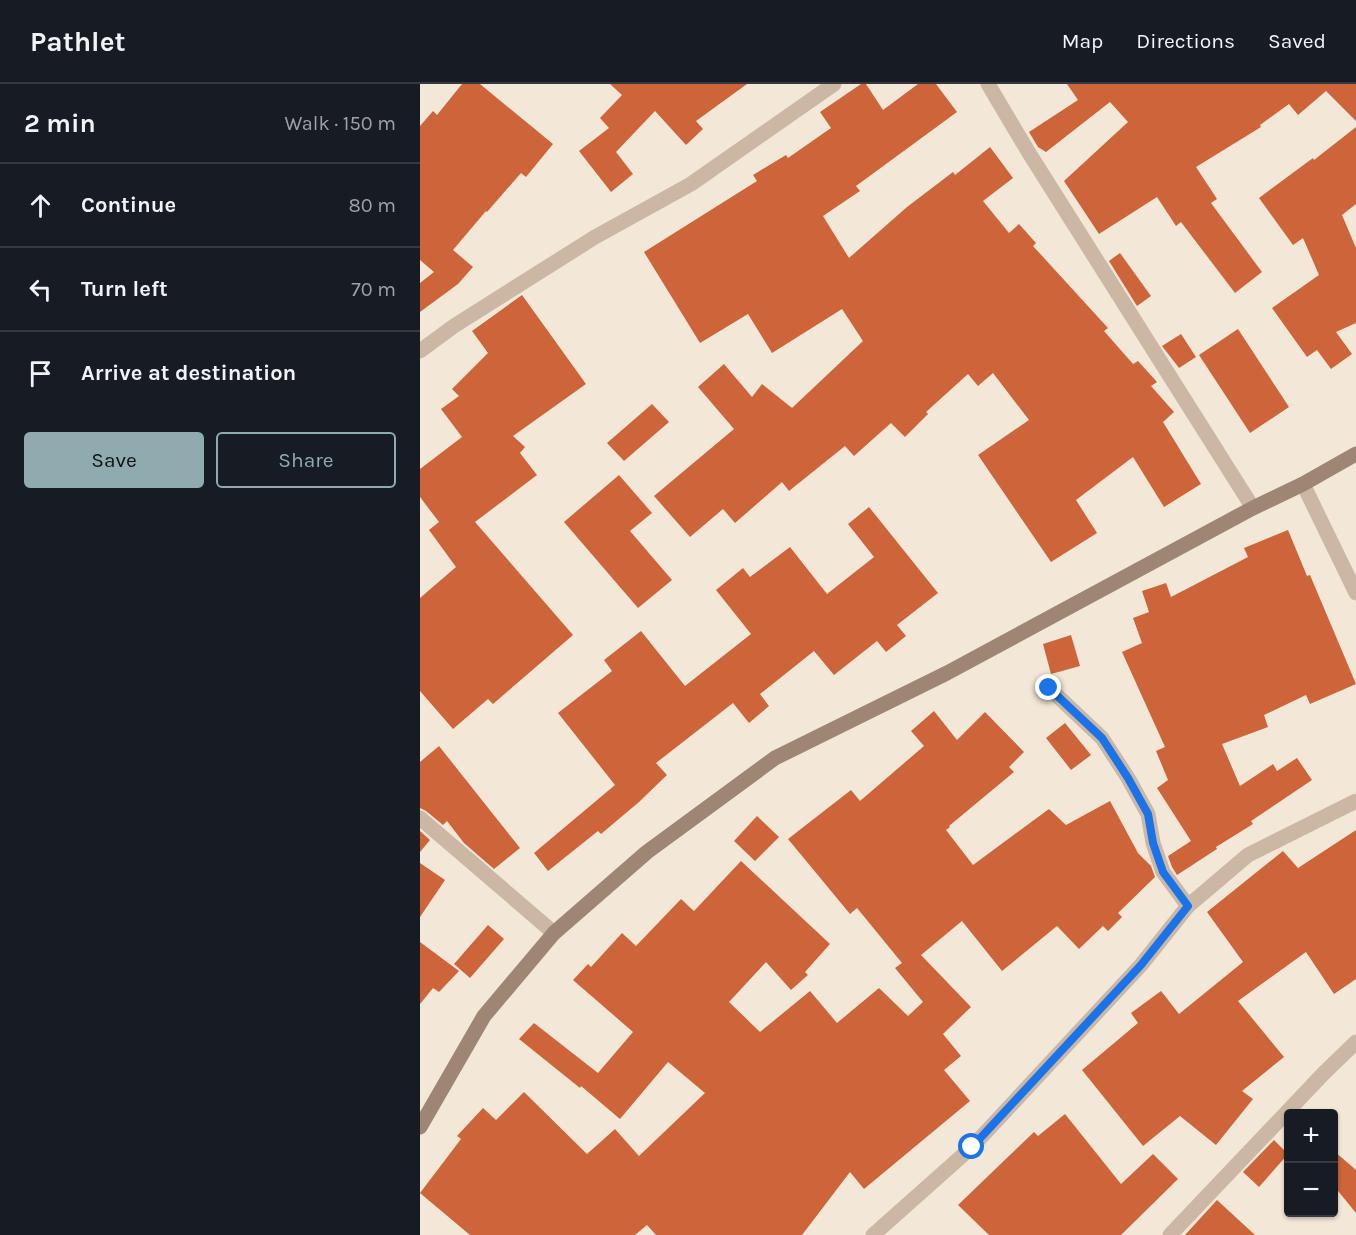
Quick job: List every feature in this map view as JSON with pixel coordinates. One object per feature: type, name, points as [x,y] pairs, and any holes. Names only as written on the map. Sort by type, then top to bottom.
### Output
[{"type":"main road","points":[[420,1127],[484,1016],[554,933],[647,852],[775,759],[947,673],[1356,454]]},
{"type":"street","points":[[420,351],[454,326],[595,237],[690,184],[834,84]]},
{"type":"street","points":[[988,84],[1029,153],[1253,508]]},
{"type":"street","points":[[1303,484],[1356,593]]},
{"type":"street","points":[[1049,688],[1102,738],[1122,768],[1148,814],[1153,843],[1163,872],[1188,906]]},
{"type":"street","points":[[873,1235],[972,1147],[1141,965],[1188,906],[1248,855],[1356,801]]},
{"type":"street","points":[[420,818],[554,933]]},
{"type":"street","points":[[1170,1235],[1356,1042]]},
{"type":"building","points":[[462,84],[480,84],[553,144],[526,177],[521,173],[453,250],[473,267],[458,284],[420,312],[420,283],[434,272],[420,260],[420,126],[433,111],[437,115]]},
{"type":"building","points":[[610,84],[747,84],[696,121],[703,129],[686,145],[655,111],[616,152],[633,174],[611,192],[579,151],[609,128],[600,118],[622,95]]},
{"type":"building","points":[[861,84],[866,84],[883,110],[918,84],[936,84],[957,112],[856,186],[860,191],[823,216],[849,258],[907,207],[953,172],[955,175],[990,147],[1013,178],[983,201],[1009,233],[1019,224],[1036,243],[1033,246],[1108,328],[1104,331],[1133,364],[1138,361],[1157,382],[1151,386],[1174,412],[1163,422],[1201,484],[1164,507],[1133,457],[1076,500],[1097,533],[1051,562],[978,455],[1029,420],[993,373],[978,386],[968,374],[926,412],[928,414],[905,437],[891,423],[854,456],[845,446],[789,491],[782,482],[735,523],[723,509],[690,537],[654,496],[734,429],[698,387],[724,364],[752,397],[762,384],[792,408],[863,341],[842,309],[772,353],[748,314],[700,343],[644,252],[757,181],[753,175],[786,155],[788,158],[831,128],[820,112]]},
{"type":"building","points":[[1067,84],[1356,84],[1356,121],[1326,91],[1298,115],[1289,104],[1260,125],[1261,127],[1196,167],[1217,199],[1211,203],[1262,272],[1235,293],[1181,222],[1176,226],[1157,197],[1099,234],[1064,181],[1128,122],[1110,102],[1046,152],[1038,147],[1029,132],[1078,100]]},
{"type":"building","points":[[1356,127],[1356,204],[1342,215],[1356,248],[1356,323],[1336,332],[1352,354],[1331,369],[1317,350],[1307,357],[1272,308],[1319,275],[1303,238],[1293,245],[1259,198],[1313,158],[1314,160]]},
{"type":"building","points":[[1120,253],[1151,296],[1137,306],[1109,261]]},
{"type":"building","points":[[522,295],[586,384],[513,436],[525,447],[520,453],[537,475],[475,522],[573,635],[493,704],[488,699],[453,729],[420,691],[420,598],[456,567],[429,530],[439,522],[420,497],[420,469],[462,437],[441,409],[459,396],[452,389],[488,353],[472,331]]},
{"type":"building","points":[[1238,329],[1289,407],[1250,433],[1199,355]]},
{"type":"building","points":[[1181,334],[1196,357],[1179,368],[1162,346]]},
{"type":"building","points":[[652,404],[669,422],[624,461],[607,443]]},
{"type":"building","points":[[619,475],[652,513],[630,531],[672,580],[638,608],[564,522]]},
{"type":"building","points":[[869,507],[938,593],[897,625],[906,636],[886,652],[877,641],[834,675],[814,651],[760,694],[769,706],[749,723],[733,703],[656,763],[667,775],[639,802],[601,834],[598,831],[548,871],[534,853],[615,785],[558,713],[612,671],[604,660],[641,631],[685,686],[751,634],[716,590],[743,568],[750,577],[790,547],[827,594],[874,557],[848,524]]},
{"type":"building","points":[[1288,530],[1307,576],[1310,575],[1356,684],[1310,704],[1306,695],[1264,715],[1268,727],[1222,744],[1240,786],[1273,764],[1277,771],[1297,758],[1312,780],[1251,821],[1253,824],[1177,875],[1168,856],[1191,841],[1157,788],[1168,780],[1156,751],[1165,747],[1122,652],[1142,643],[1133,618],[1149,612],[1142,591],[1166,583],[1171,597],[1248,557],[1244,548]]},
{"type":"building","points":[[1071,635],[1080,666],[1051,674],[1043,644]]},
{"type":"building","points":[[934,711],[957,740],[985,712],[1024,752],[1009,767],[1014,772],[946,830],[973,865],[1049,809],[1066,825],[1110,801],[1138,853],[1151,866],[1155,877],[1118,913],[1122,917],[1108,931],[1103,926],[1079,949],[1057,926],[1002,971],[962,921],[921,955],[971,1007],[943,1034],[961,1056],[944,1070],[970,1101],[864,1189],[850,1172],[802,1235],[656,1235],[647,1225],[635,1235],[470,1235],[420,1193],[461,1139],[457,1136],[483,1108],[496,1120],[524,1092],[587,1154],[615,1129],[639,1156],[705,1093],[668,1062],[620,1119],[519,1039],[534,1023],[598,1073],[633,1032],[573,980],[588,964],[591,967],[622,933],[636,946],[681,899],[694,911],[741,861],[830,944],[805,972],[808,975],[791,990],[766,962],[729,1002],[760,1032],[810,991],[837,1023],[879,988],[908,1016],[923,1002],[895,968],[902,963],[857,908],[850,914],[788,839],[851,790],[860,801],[924,746],[911,731]]},
{"type":"building","points":[[1065,723],[1091,755],[1071,770],[1046,738]]},
{"type":"building","points":[[439,746],[520,848],[494,869],[464,843],[447,821],[443,825],[420,808],[420,762]]},
{"type":"building","points":[[757,816],[779,837],[755,861],[734,841]]},
{"type":"building","points":[[1356,830],[1356,979],[1334,994],[1306,952],[1238,1001],[1284,1057],[1242,1091],[1253,1099],[1216,1145],[1180,1116],[1143,1146],[1082,1070],[1138,1023],[1131,1013],[1161,991],[1179,1014],[1243,962],[1207,912],[1283,851],[1298,868]]},
{"type":"building","points":[[420,831],[430,840],[420,852]]},
{"type":"building","points":[[420,863],[445,880],[420,917]]},
{"type":"building","points":[[488,925],[504,939],[470,978],[454,964]]},
{"type":"building","points":[[420,942],[459,971],[439,992],[433,988],[420,1004]]},
{"type":"building","points":[[1065,1114],[1121,1184],[1153,1154],[1178,1179],[1121,1235],[989,1235],[958,1205],[1034,1132],[1038,1136]]},
{"type":"building","points":[[1274,1140],[1284,1150],[1284,1159],[1259,1187],[1243,1172]]},
{"type":"building","points":[[1338,1154],[1356,1170],[1356,1213],[1338,1191]]},
{"type":"building","points":[[1217,1200],[1255,1235],[1185,1235]]},
{"type":"route","points":[[972,1147],[1141,965],[1188,906],[1163,872],[1153,843],[1148,814],[1128,778],[1102,738],[1049,688]]}]
